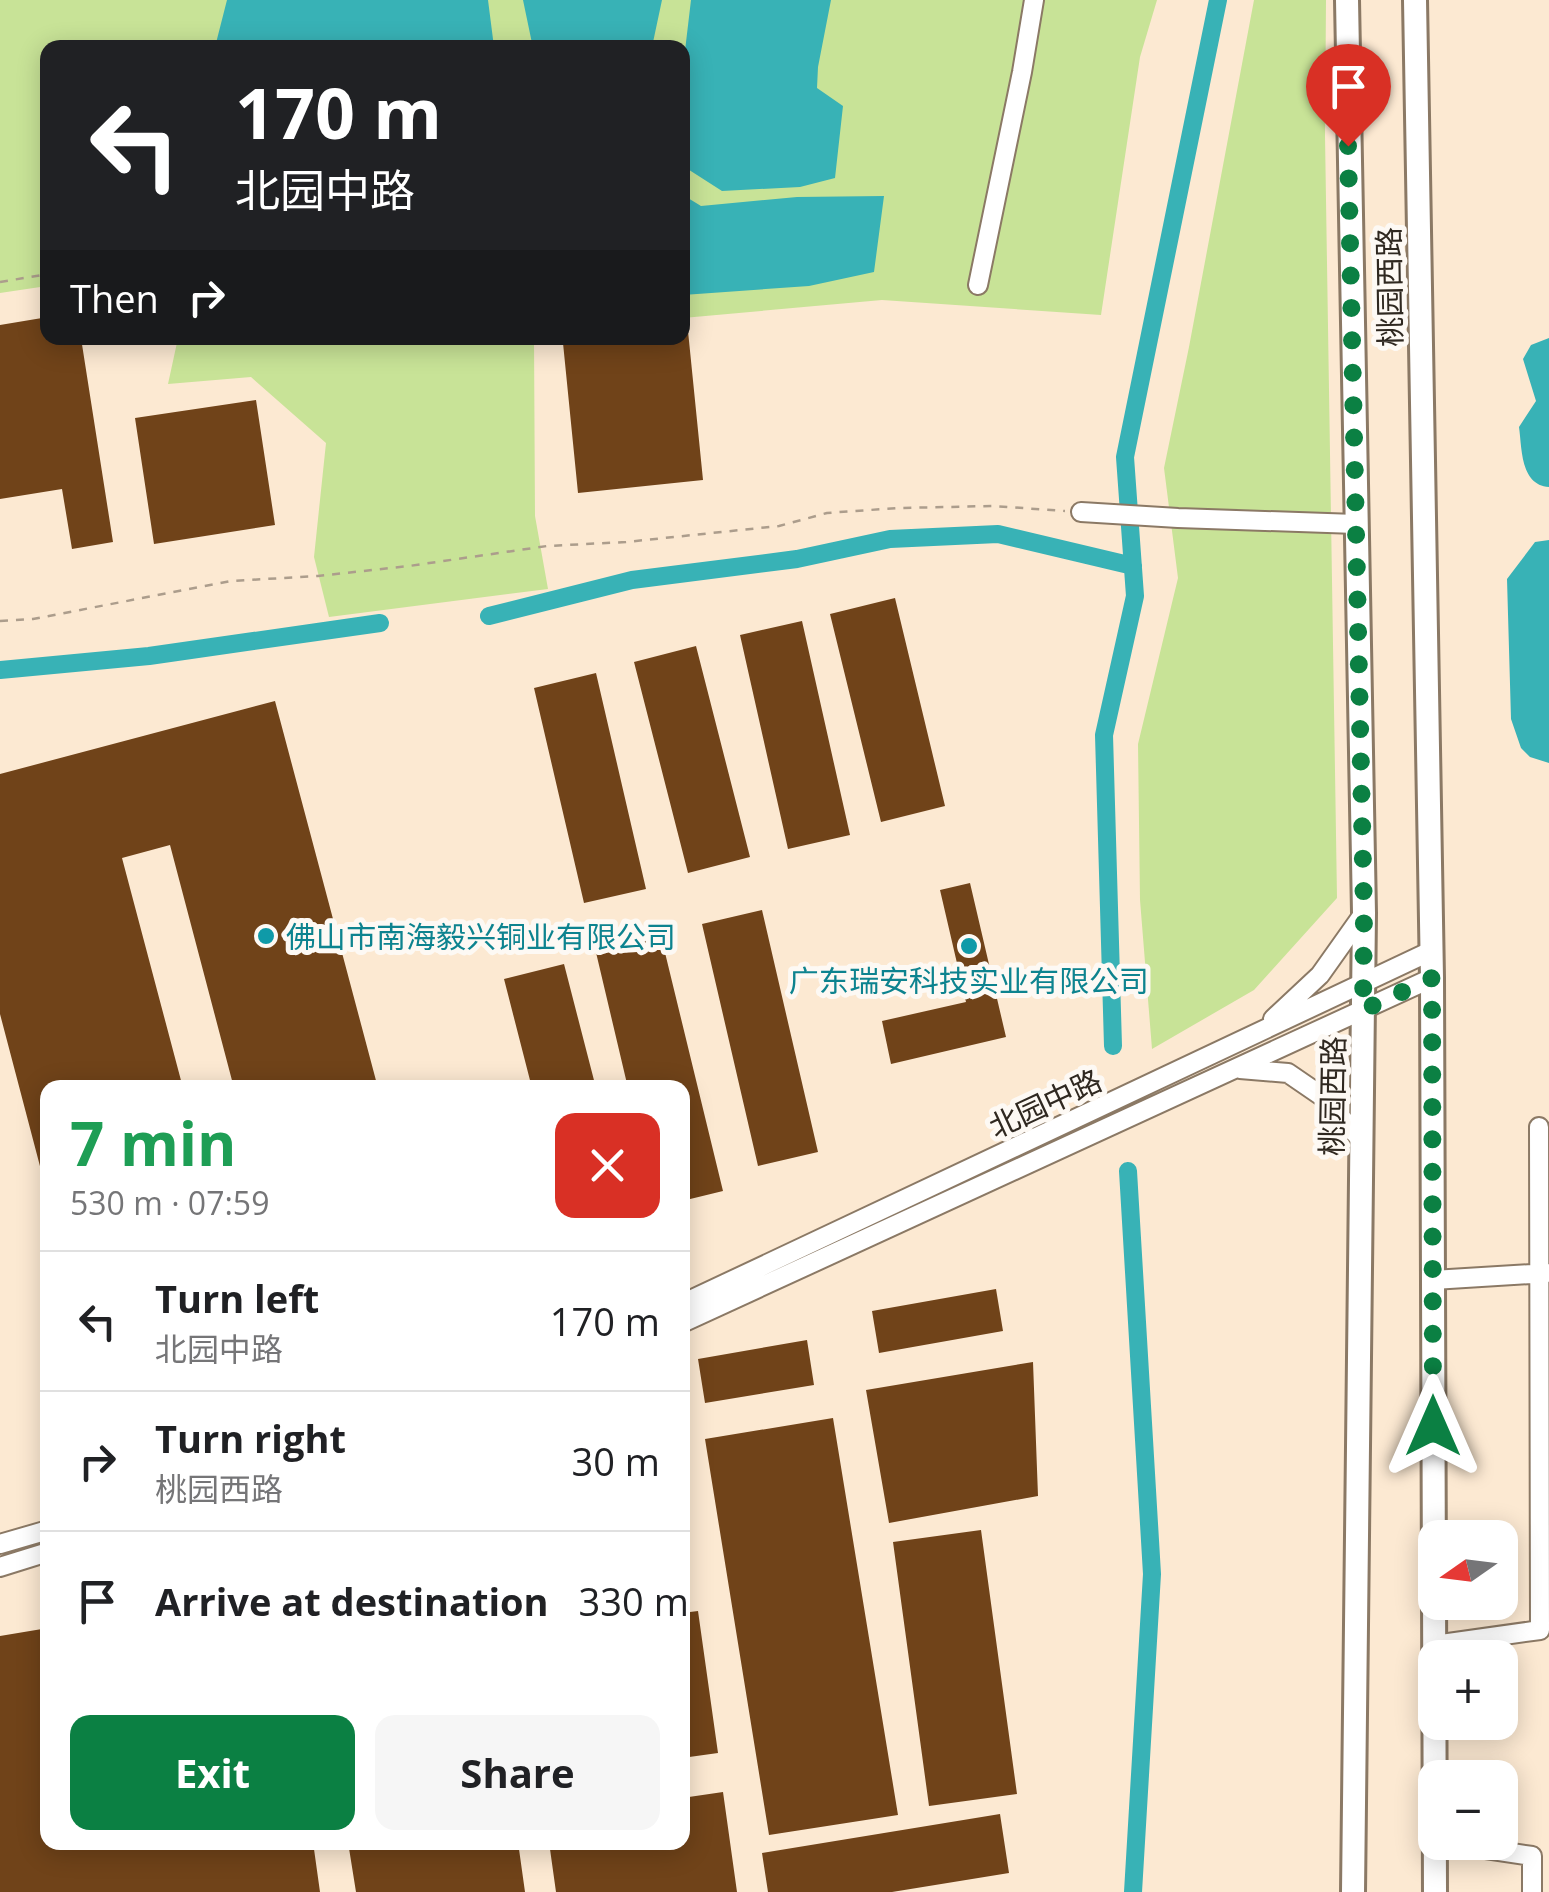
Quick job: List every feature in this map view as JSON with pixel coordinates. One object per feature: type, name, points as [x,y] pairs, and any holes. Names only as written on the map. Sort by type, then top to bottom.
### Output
[{"type":"main road","name":"桃园西路","points":[[1346,0],[1364,914],[1352,1892]]},
{"type":"main road","name":"桃园西路","points":[[1415,0],[1432,978],[1434,1640]]},
{"type":"main road","name":"桃园西路","points":[[1435,1892],[1436,1860]]},
{"type":"street","points":[[978,284],[1034,0]]},
{"type":"street","points":[[1081,512],[1356,524]]},
{"type":"street","points":[[1258,1032],[1320,976],[1364,914]]},
{"type":"street","name":"北园中路","points":[[690,1300],[1431,950]]},
{"type":"street","name":"北园中路","points":[[690,1319],[1432,978]]},
{"type":"street","points":[[1235,1069],[1288,1073],[1323,1097],[1362,1140]]},
{"type":"street","points":[[1469,1640],[1540,1630],[1544,1273],[1539,1128]]},
{"type":"street","points":[[1433,1280],[1544,1273]]},
{"type":"street","points":[[0,1544],[40,1532]]},
{"type":"street","points":[[0,1566],[40,1554]]},
{"type":"street","points":[[1518,1854],[1532,1856],[1532,1892]]},
{"type":"path","points":[[0,282],[40,275]]},
{"type":"path","points":[[0,621],[34,619],[231,581],[372,570],[547,546],[779,526],[827,514],[994,506],[1081,512]]},
{"type":"green space","points":[[0,0],[1157,0],[1140,57],[1101,315],[882,300],[690,317],[690,40],[40,40],[40,287],[0,293]]},
{"type":"green space","points":[[1254,0],[1326,0],[1337,898],[1254,990],[1152,1049],[1140,900],[1138,744],[1178,578],[1164,468]]},
{"type":"green space","points":[[176,345],[534,345],[535,516],[548,589],[329,617],[314,557],[326,443],[251,377],[168,384]]},
{"type":"water","points":[[227,0],[488,0],[493,40],[217,40]]},
{"type":"water","points":[[523,0],[662,0],[653,40],[531,40]]},
{"type":"water","points":[[691,0],[831,0],[817,88],[843,106],[835,178],[800,187],[722,191],[690,170],[690,40],[686,40]]},
{"type":"water","points":[[884,196],[874,272],[809,286],[690,294],[690,199],[701,206],[797,197]]},
{"type":"water","points":[[1549,338],[1549,487],[1532,480],[1528,473],[1519,427],[1536,401],[1523,359],[1531,345]]},
{"type":"water","points":[[1549,540],[1549,763],[1530,757],[1521,748],[1511,719],[1507,579],[1535,542]]},
{"type":"building","points":[[40,318],[40,345],[82,345],[113,542],[72,549],[62,489],[0,499],[0,325]]},
{"type":"building","points":[[563,345],[689,345],[703,480],[578,493]]},
{"type":"building","points":[[256,400],[275,525],[154,544],[135,418]]},
{"type":"building","points":[[895,598],[945,806],[881,822],[830,614]]},
{"type":"building","points":[[802,621],[850,835],[788,849],[740,635]]},
{"type":"building","points":[[696,646],[750,857],[688,873],[634,662]]},
{"type":"building","points":[[596,673],[646,889],[584,903],[534,688]]},
{"type":"building","name":"佛山市南海毅兴铜业有限公司","points":[[275,701],[376,1080],[232,1080],[170,845],[122,858],[181,1080],[40,1080],[40,1166],[0,1014],[0,774]]},
{"type":"building","name":"广东瑞安科技实业有限公司","points":[[970,883],[1006,1037],[891,1064],[882,1021],[966,1002],[940,890]]},
{"type":"building","points":[[762,910],[818,1152],[758,1166],[702,924]]},
{"type":"building","points":[[659,928],[723,1191],[690,1199],[690,1080],[626,1080],[594,944]]},
{"type":"building","points":[[564,964],[594,1080],[530,1080],[504,979]]},
{"type":"building","points":[[996,1289],[1003,1331],[879,1353],[872,1311]]},
{"type":"building","points":[[807,1340],[814,1385],[705,1403],[698,1359]]},
{"type":"building","points":[[1033,1362],[1038,1496],[889,1523],[866,1390]]},
{"type":"building","points":[[833,1418],[898,1815],[769,1835],[705,1439]]},
{"type":"building","points":[[981,1530],[1017,1794],[929,1806],[893,1542]]},
{"type":"building","points":[[698,1611],[718,1753],[690,1757],[690,1612]]},
{"type":"building","points":[[40,1629],[40,1850],[314,1850],[320,1892],[0,1892],[0,1636]]},
{"type":"building","points":[[723,1792],[737,1892],[556,1892],[550,1850],[690,1850],[690,1797]]},
{"type":"building","points":[[1000,1814],[1009,1873],[892,1892],[768,1892],[762,1853]]},
{"type":"building","points":[[349,1850],[519,1850],[525,1892],[356,1892]]},
{"type":"waterway","points":[[1113,1046],[1104,735],[1135,596],[1125,457],[1218,0]]},
{"type":"waterway","points":[[489,616],[632,580],[797,559],[890,539],[998,534],[1133,566]]},
{"type":"waterway","points":[[0,670],[149,656],[380,623]]},
{"type":"waterway","points":[[1128,1171],[1152,1574],[1133,1892]]},
{"type":"place","name":"佛山市南海毅兴铜业有限公司","points":[[266,936]]},
{"type":"place","name":"广东瑞安科技实业有限公司","points":[[969,946]]},
{"type":"route","points":[[1348,146],[1363,1010],[1432,978],[1433,1426]]}]
